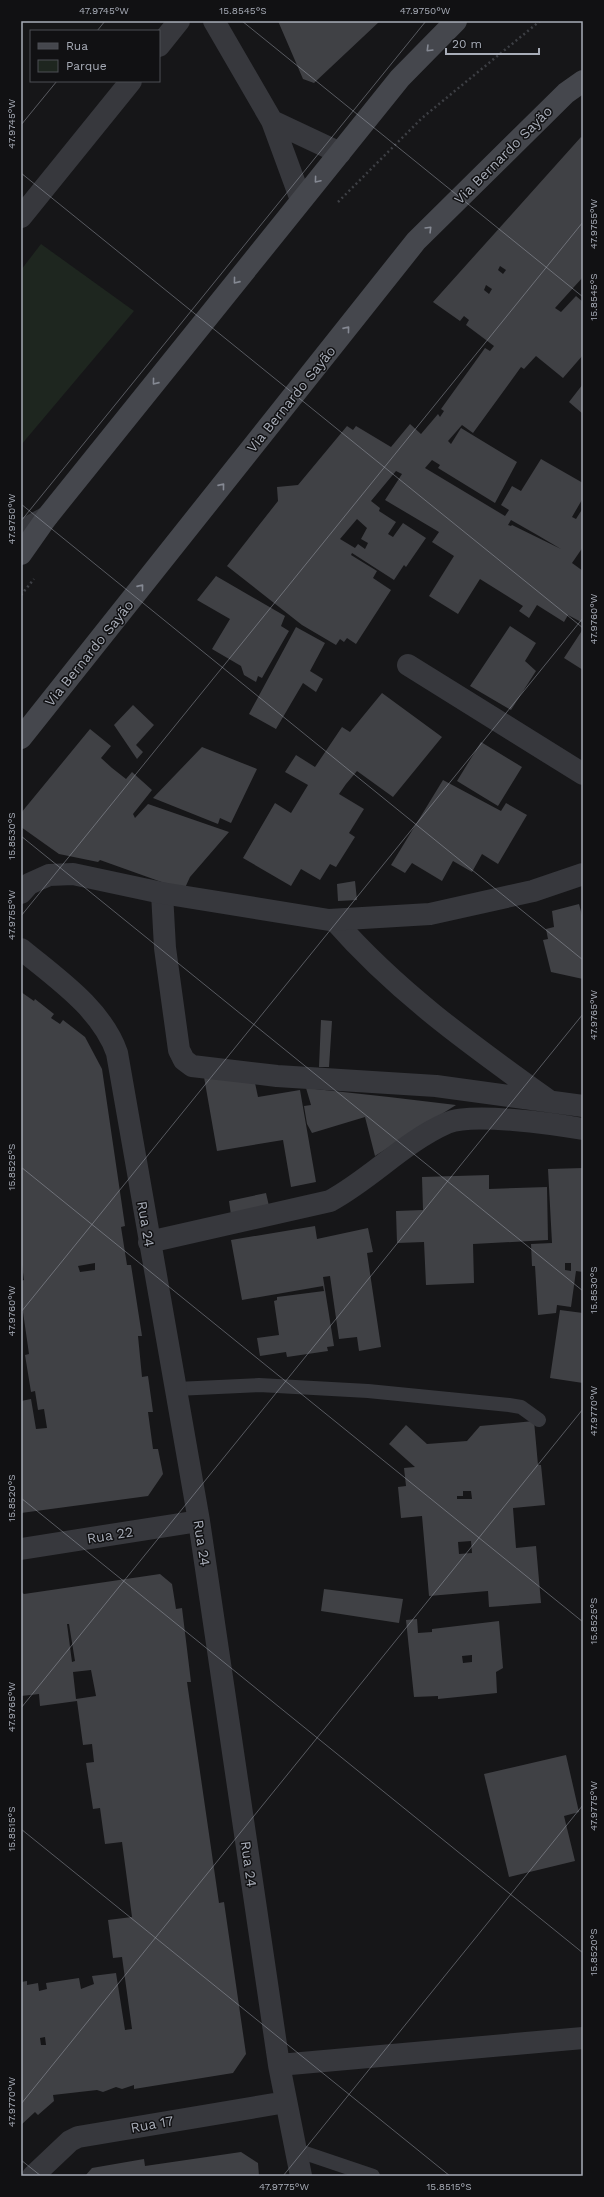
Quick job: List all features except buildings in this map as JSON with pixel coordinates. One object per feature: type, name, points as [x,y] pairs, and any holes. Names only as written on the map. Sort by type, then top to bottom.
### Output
[{"type":"main road","points":[[21,554],[47,516],[400,78],[456,21]]},
{"type":"main road","name":"Via Bernardo Sayão","points":[[21,738],[416,241],[566,93],[583,81]]},
{"type":"street","points":[[160,45],[179,21]]},
{"type":"street","points":[[214,21],[272,121],[301,200]]},
{"type":"street","points":[[21,217],[130,82]]},
{"type":"street","points":[[272,121],[340,153]]},
{"type":"street","points":[[21,531],[47,516]]},
{"type":"street","points":[[408,665],[583,774]]},
{"type":"street","points":[[24,885],[49,875],[73,874],[162,893],[334,920],[430,914],[532,891],[583,874]]},
{"type":"street","points":[[162,893],[165,948],[180,1050],[184,1060],[192,1066],[277,1076],[436,1086],[583,1106]]},
{"type":"street","points":[[334,920],[391,980],[459,1036],[550,1101]]},
{"type":"street","name":"Rua 24","points":[[21,949],[73,993],[111,1036],[116,1053],[199,1520],[279,2065],[301,2176]]},
{"type":"street","points":[[149,1242],[330,1201],[354,1187],[422,1137],[448,1123],[468,1118],[558,1125],[583,1129]]},
{"type":"street","name":"Rua 22","points":[[21,1549],[199,1520]]},
{"type":"street","points":[[279,2065],[583,2038]]},
{"type":"street","name":"Rua 17","points":[[33,2176],[70,2141],[78,2136],[286,2102]]},
{"type":"lane","points":[[176,1389],[260,1385],[368,1391],[510,1404],[521,1407],[539,1420]]},
{"type":"lane","points":[[296,2150],[373,2176]]},
{"type":"path","points":[[333,207],[422,118],[540,21]]},
{"type":"path","points":[[21,595],[35,576]]},
{"type":"green space","points":[[41,244],[134,311],[21,445],[21,270]]}]
